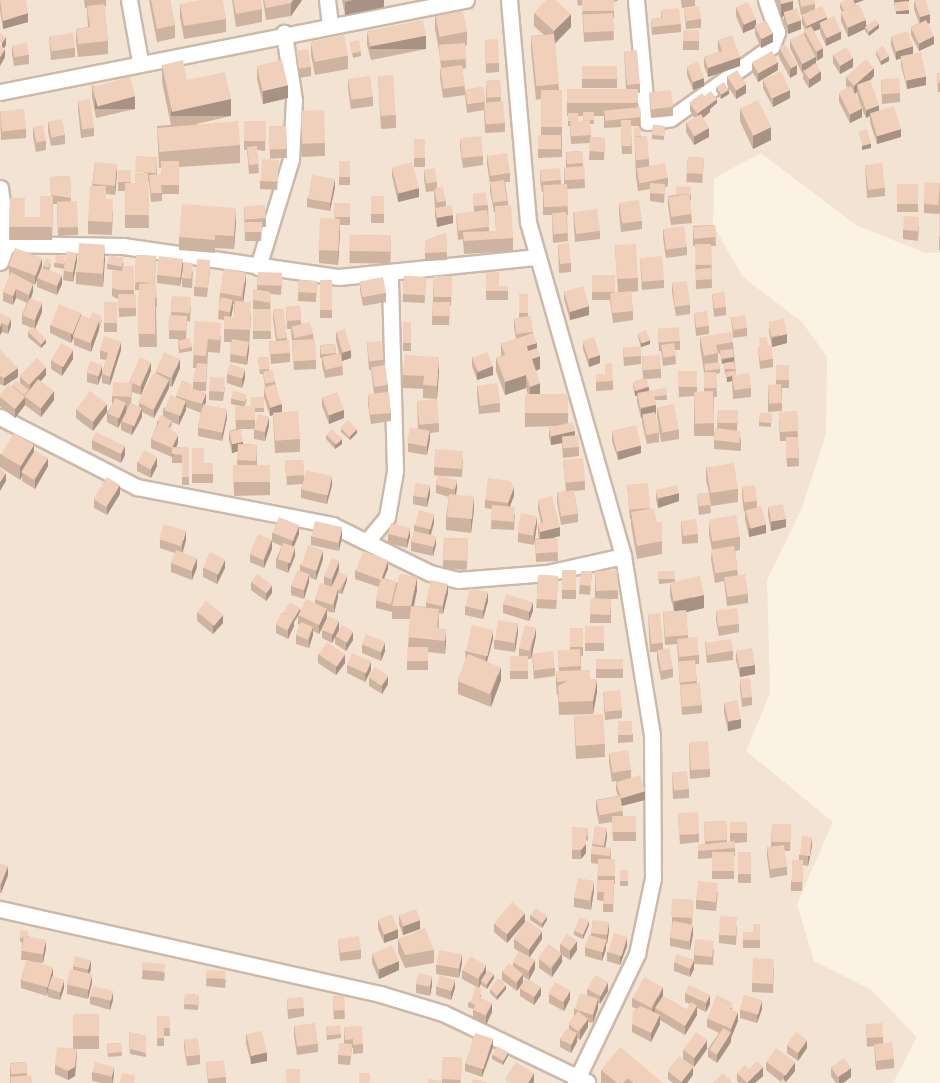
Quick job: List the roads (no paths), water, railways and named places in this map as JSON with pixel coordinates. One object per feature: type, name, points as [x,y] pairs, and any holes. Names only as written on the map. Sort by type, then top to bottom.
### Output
[{"type":"street","points":[[129,0],[140,61]]},
{"type":"street","points":[[327,0],[330,24]]},
{"type":"street","points":[[0,92],[140,61],[466,0]]},
{"type":"street","points":[[0,909],[380,994],[443,1013],[581,1081],[637,954],[652,878],[652,736],[623,556],[535,257],[522,178],[509,0]]},
{"type":"street","points":[[636,0],[647,122],[670,118],[772,46],[777,32],[766,0]]},
{"type":"street","points":[[258,267],[291,159],[294,100],[284,33]]},
{"type":"street","points":[[0,188],[4,243],[0,262]]},
{"type":"street","points":[[4,243],[123,246],[339,277],[390,275],[535,257]]},
{"type":"street","points":[[368,541],[387,516],[395,471],[390,275]]},
{"type":"street","points":[[0,417],[137,487],[294,516],[368,541],[430,573],[458,580],[547,573],[623,556]]}]
